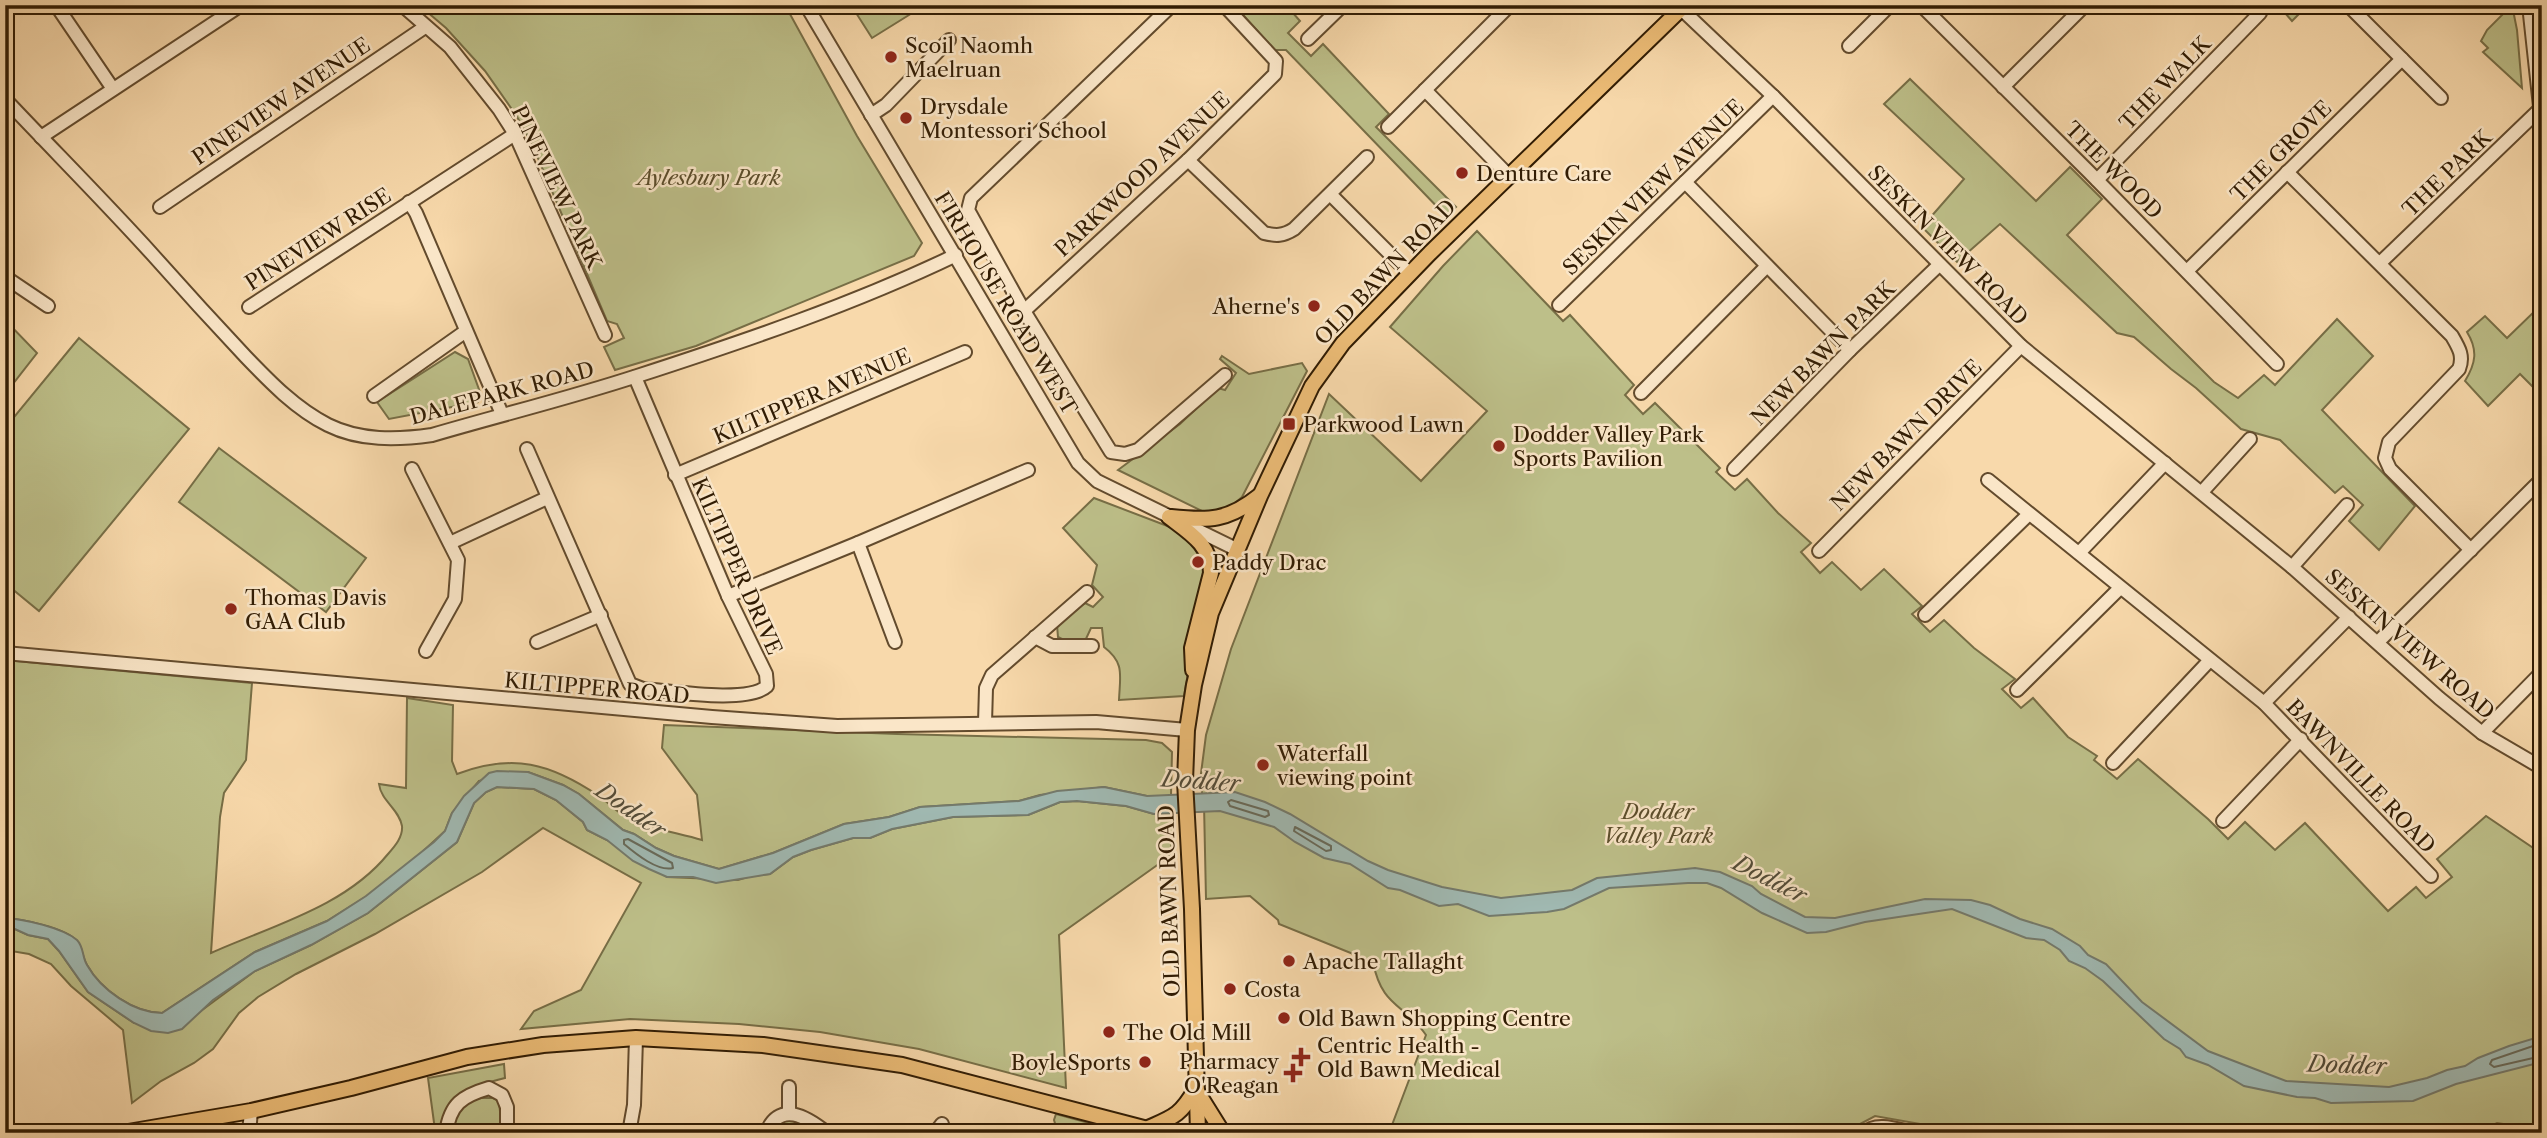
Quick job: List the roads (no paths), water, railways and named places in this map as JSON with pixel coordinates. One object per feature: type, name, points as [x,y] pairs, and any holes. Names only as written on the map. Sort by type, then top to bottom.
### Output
[{"type":"main road","name":"OLD BAWN ROAD","points":[[1198,1133],[1185,781],[1187,730],[1194,685],[1211,613],[1260,496],[1324,367],[1343,343],[1681,6]]},
{"type":"main road","points":[[1169,517],[1206,521],[1229,516],[1260,496]]},
{"type":"main road","points":[[1169,517],[1201,542],[1211,564],[1192,648],[1194,685]]},
{"type":"main road","points":[[122,1133],[251,1111],[467,1057],[543,1045],[636,1038],[763,1045],[902,1065],[1163,1133]]},
{"type":"main road","points":[[1148,1131],[1184,1109],[1196,1088],[1223,1133]]},
{"type":"street","points":[[56,5],[113,89]]},
{"type":"street","points":[[41,137],[113,89],[221,10],[241,5]]},
{"type":"street","name":"PINEVIEW PARK","points":[[402,5],[450,47],[499,109],[515,134],[605,335]]},
{"type":"street","name":"FIRHOUSE ROAD WEST","points":[[806,5],[1078,463],[1097,481],[1238,550]]},
{"type":"street","points":[[1172,5],[971,198],[968,210],[1024,311],[1111,452],[1125,454],[1138,450],[1225,375]]},
{"type":"street","name":"PARKWOOD AVENUE","points":[[1024,311],[1188,160],[1275,74],[1276,61],[1224,5]]},
{"type":"street","points":[[1308,39],[1343,5]]},
{"type":"street","points":[[1849,47],[1890,5]]},
{"type":"street","name":"THE WOOD","points":[[1921,5],[2277,364]]},
{"type":"street","points":[[2003,87],[2085,5]]},
{"type":"street","points":[[2348,5],[2441,98]]},
{"type":"street","points":[[2529,5],[2542,125]]},
{"type":"street","name":"SESKIN VIEW ROAD","points":[[1681,6],[2021,346],[2292,567],[2482,733],[2542,768]]},
{"type":"street","points":[[1388,127],[1501,8]]},
{"type":"street","name":"THE WALK","points":[[2097,180],[2260,13]]},
{"type":"street","name":"PINEVIEW AVENUE","points":[[160,207],[425,27]]},
{"type":"street","points":[[871,115],[886,105],[949,40]]},
{"type":"street","name":"THE GROVE","points":[[2187,271],[2402,59]]},
{"type":"street","points":[[1425,90],[1510,177]]},
{"type":"street","name":"SESKIN VIEW AVENUE","points":[[1559,305],[1773,96]]},
{"type":"street","name":"DALEPARK ROAD","points":[[5,99],[268,379],[293,402],[327,425],[357,435],[415,438],[432,435],[635,377],[792,323],[919,273],[956,255]]},
{"type":"street","name":"THE PARK","points":[[2380,263],[2540,109]]},
{"type":"street","name":"PINEVIEW RISE","points":[[249,307],[515,134]]},
{"type":"street","points":[[1188,160],[1264,233],[1275,236],[1294,229],[1367,157]]},
{"type":"street","points":[[2287,172],[2452,336],[2462,359],[2452,379],[2389,442],[2385,458],[2390,470],[2471,550]]},
{"type":"street","points":[[1685,182],[1850,350]]},
{"type":"street","points":[[1331,195],[1410,274]]},
{"type":"street","name":"PINEVIEW RISE","points":[[409,202],[502,414]]},
{"type":"street","name":"NEW BAWN PARK","points":[[1734,469],[1850,350],[1939,265]]},
{"type":"street","points":[[1641,393],[1768,266]]},
{"type":"street","points":[[5,277],[48,306]]},
{"type":"street","points":[[374,396],[466,331]]},
{"type":"street","name":"NEW BAWN DRIVE","points":[[1819,551],[2021,346]]},
{"type":"street","name":"KILTIPPER AVENUE","points":[[675,475],[965,352]]},
{"type":"street","name":"KILTIPPER DRIVE","points":[[527,449],[630,684],[636,688],[741,697],[761,692],[767,686],[766,674],[728,596],[635,377]]},
{"type":"street","points":[[2202,492],[2250,439]]},
{"type":"street","points":[[2079,553],[2165,463]]},
{"type":"street","points":[[412,469],[458,561],[455,599],[426,652]]},
{"type":"street","points":[[728,596],[1028,470]]},
{"type":"street","points":[[2378,642],[2542,479]]},
{"type":"street","name":"BAWNVILLE ROAD","points":[[1988,480],[2264,703],[2431,876]]},
{"type":"street","points":[[450,543],[547,498]]},
{"type":"street","name":"SESKIN VIEW ROAD","points":[[2292,567],[2347,505]]},
{"type":"street","points":[[1925,615],[2028,514]]},
{"type":"street","points":[[858,543],[895,642]]},
{"type":"street","points":[[2017,690],[2120,588]]},
{"type":"street","points":[[985,723],[986,688],[992,676],[1087,592]]},
{"type":"street","points":[[537,642],[601,615]]},
{"type":"street","name":"BAWNVILLE ROAD","points":[[2264,703],[2349,617]]},
{"type":"street","points":[[1035,637],[1052,646],[1092,646]]},
{"type":"street","name":"KILTIPPER ROAD","points":[[5,653],[836,726],[1096,722],[1187,730]]},
{"type":"street","points":[[2113,763],[2210,660]]},
{"type":"street","points":[[2482,733],[2542,672]]},
{"type":"street","points":[[2223,821],[2301,739]]},
{"type":"street","points":[[629,1133],[634,1105],[636,1038]]},
{"type":"street","points":[[789,1087],[789,1113]]},
{"type":"street","points":[[446,1133],[448,1118],[454,1107],[464,1098],[489,1088],[502,1095],[507,1107],[507,1133]]},
{"type":"street","points":[[249,1133],[251,1111]]},
{"type":"street","points":[[766,1133],[775,1119],[789,1113],[804,1117],[827,1133]]},
{"type":"street","points":[[1866,1131],[1876,1126],[1914,1133]]},
{"type":"water","points":[[528,772],[563,785],[579,794],[623,830],[656,848],[719,869],[773,853],[844,824],[889,817],[920,807],[1019,801],[1057,791],[1104,787],[1147,796],[1235,792],[1290,814],[1368,861],[1388,870],[1442,887],[1501,898],[1572,890],[1597,878],[1695,868],[1720,872],[1752,886],[1761,894],[1805,917],[1835,918],[1925,899],[1971,900],[1990,905],[2020,919],[2052,929],[2080,946],[2088,955],[2106,964],[2142,1002],[2208,1051],[2286,1081],[2389,1087],[2465,1066],[2478,1058],[2542,1036],[2542,1062],[2456,1084],[2413,1101],[2331,1103],[2315,1098],[2297,1097],[2244,1086],[2208,1065],[2186,1057],[2103,981],[2069,961],[2060,950],[2044,940],[2026,938],[1952,909],[1865,922],[1826,932],[1807,933],[1762,913],[1721,888],[1707,883],[1688,883],[1609,888],[1564,909],[1489,916],[1458,904],[1439,906],[1400,890],[1388,888],[1350,864],[1324,858],[1274,827],[1220,811],[1154,814],[1126,806],[1077,801],[1060,802],[1028,815],[953,817],[892,829],[870,838],[853,838],[811,850],[793,857],[770,874],[716,883],[693,877],[667,877],[633,861],[607,840],[587,830],[583,822],[556,800],[534,789],[497,787],[486,792],[474,803],[457,842],[368,913],[311,945],[255,971],[213,1000],[182,1029],[168,1033],[151,1031],[134,1023],[88,992],[48,939],[15,929],[5,930],[5,918],[43,925],[71,936],[79,943],[85,962],[93,974],[110,991],[140,1009],[162,1013],[255,952],[327,921],[366,896],[434,842],[445,831],[452,813],[464,796],[489,773]]},
{"type":"place","name":"Scoil Naomh Maelruan","points":[[891,57]]},
{"type":"place","name":"Drysdale Montessori School","points":[[906,118]]},
{"type":"place","name":"Denture Care","points":[[1462,173]]},
{"type":"place","name":"Aherne's","points":[[1314,306]]},
{"type":"place","name":"Parkwood Lawn","points":[[1289,424]]},
{"type":"place","name":"Dodder Valley Park Sports Pavilion","points":[[1499,446]]},
{"type":"place","name":"Paddy Drac","points":[[1198,562]]},
{"type":"place","name":"Thomas Davis GAA Club","points":[[231,609]]},
{"type":"place","name":"Waterfall viewing point","points":[[1263,765]]},
{"type":"place","name":"Apache Tallaght","points":[[1289,961]]},
{"type":"place","name":"Costa","points":[[1230,989]]},
{"type":"place","name":"Old Bawn Shopping Centre","points":[[1284,1018]]},
{"type":"place","name":"The Old Mill","points":[[1109,1032]]},
{"type":"place","name":"Centric Health - Old Bawn Medical","points":[[1301,1057]]},
{"type":"place","name":"BoyleSports","points":[[1145,1062]]},
{"type":"place","name":"Pharmacy O'Reagan","points":[[1293,1073]]},
{"type":"park label","name":"Aylesbury Park","points":[[709,177]]},
{"type":"park label","name":"Dodder Valley Park","points":[[1658,823]]},
{"type":"water label","name":"Dodder","points":[[1201,781]]},
{"type":"water label","name":"Dodder","points":[[631,810]]},
{"type":"water label","name":"Dodder","points":[[1770,879]]},
{"type":"water label","name":"Dodder","points":[[2347,1065]]}]
